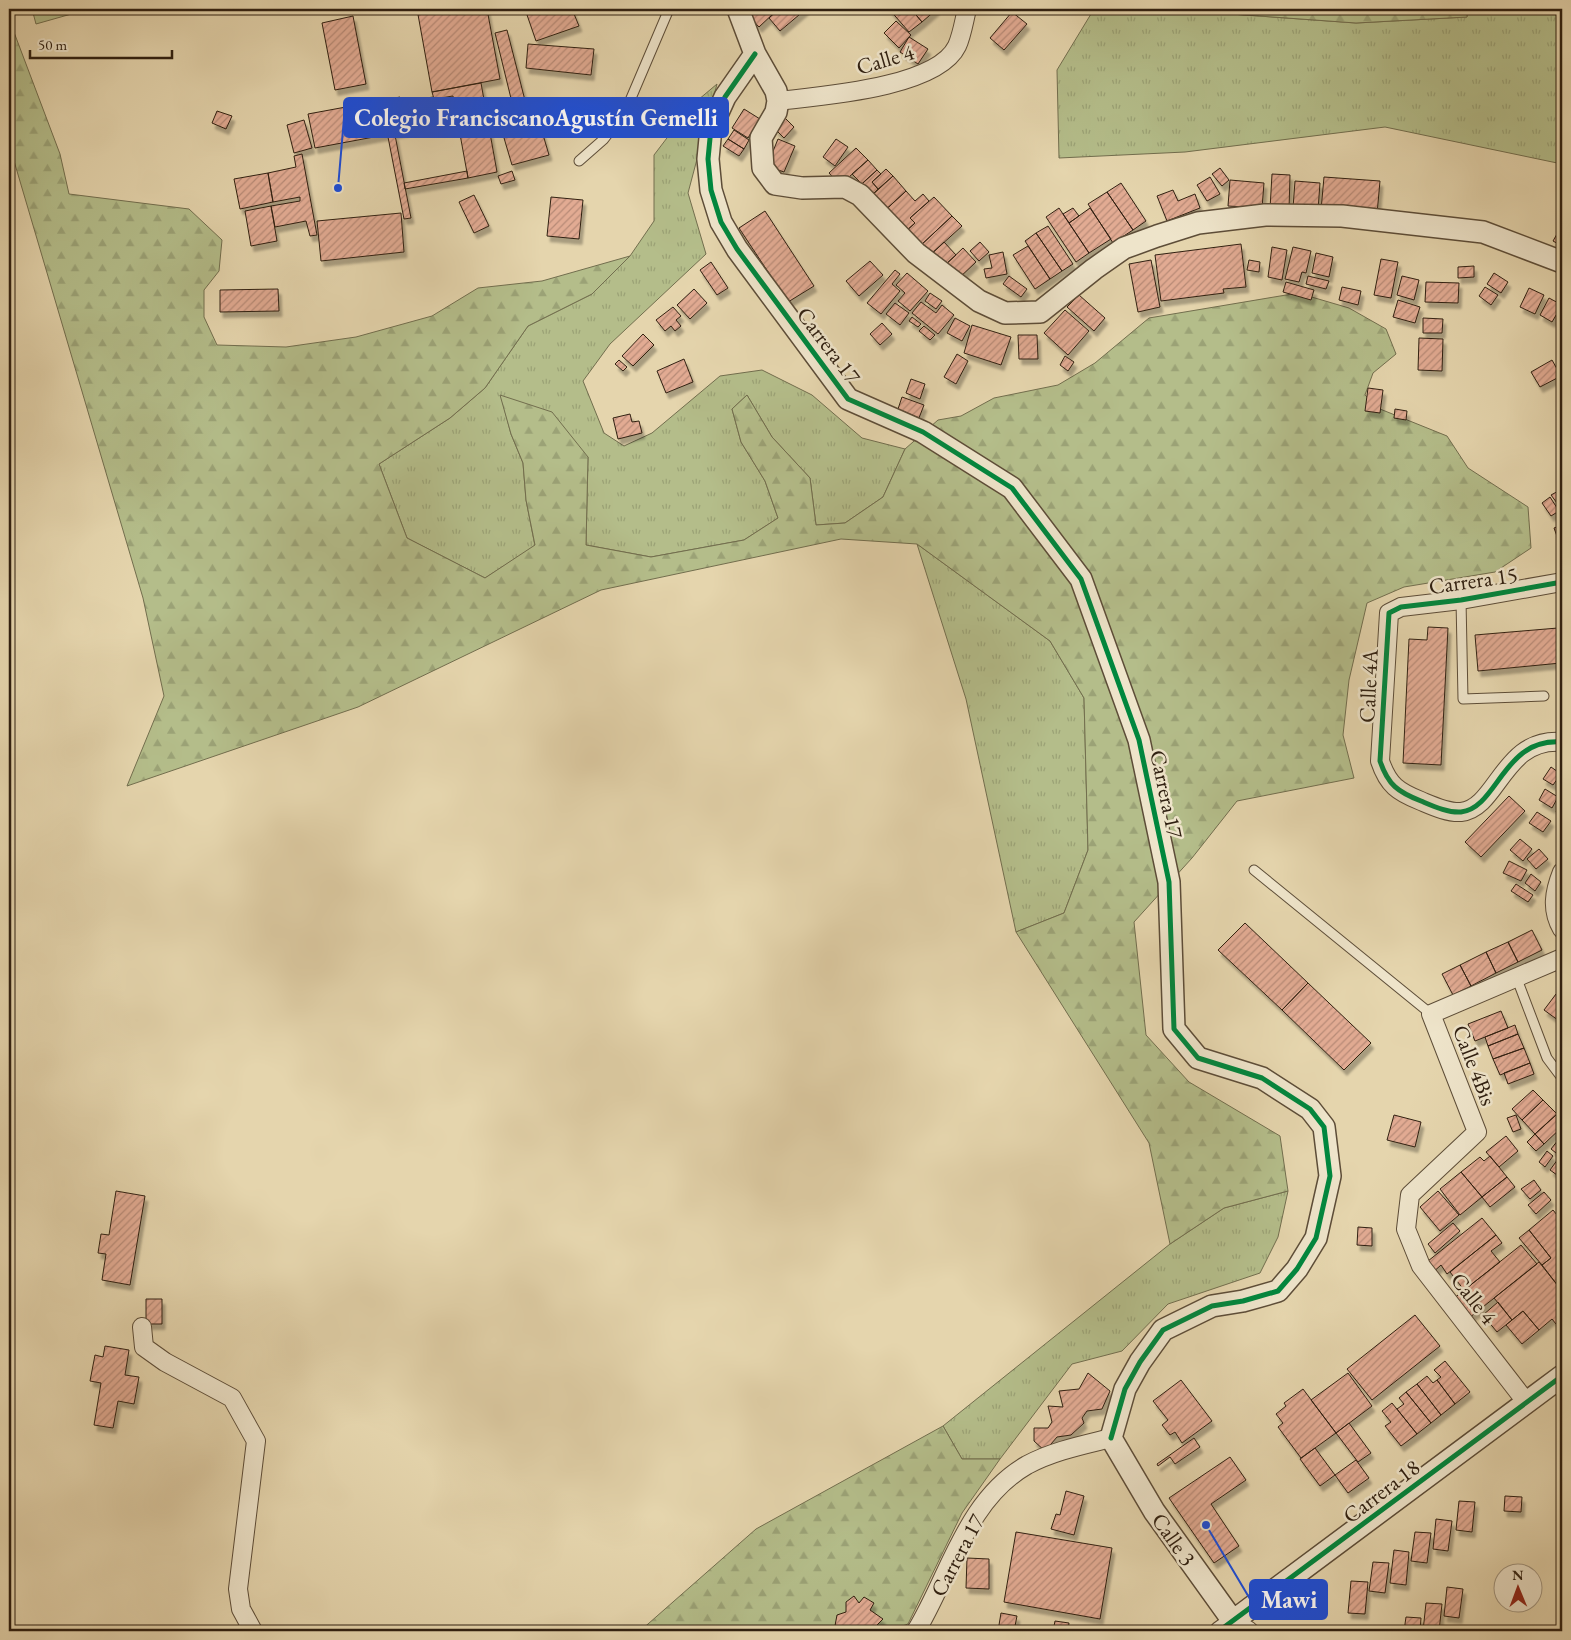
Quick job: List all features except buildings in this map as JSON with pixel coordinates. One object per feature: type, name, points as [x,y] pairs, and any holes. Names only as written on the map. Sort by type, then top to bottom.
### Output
[{"type":"street","points":[[738,9],[755,54],[776,91],[778,101],[776,112],[761,138],[763,168],[775,184],[802,188],[845,187],[860,195],[916,253],[979,301],[1005,313],[1040,312],[1124,248],[1198,224],[1265,215],[1342,216],[1484,232],[1562,262]]},
{"type":"street","name":"Calle 4","points":[[778,101],[877,88],[939,66],[957,47],[967,9]]},
{"type":"street","name":"Carrera 17","points":[[755,54],[725,96],[711,128],[708,159],[711,190],[721,222],[737,249],[848,399],[923,432],[1012,488],[1081,579],[1139,740],[1169,882],[1174,1029],[1198,1058],[1262,1078],[1310,1109],[1324,1127],[1330,1176],[1316,1238],[1297,1269],[1278,1291],[1244,1301],[1212,1306],[1163,1330],[1140,1362],[1125,1389],[1111,1438],[1067,1449],[1036,1461],[1006,1480],[975,1515],[916,1631]]},
{"type":"street","name":"Carrera 15","points":[[1389,613],[1401,607],[1461,600],[1562,582]]},
{"type":"street","name":"Calle 4A","points":[[1389,613],[1380,761],[1386,779],[1403,794],[1445,810],[1462,812],[1477,806],[1505,772],[1536,744],[1548,741],[1562,742]]},
{"type":"street","points":[[1562,872],[1554,900],[1556,918],[1562,929]]},
{"type":"street","points":[[1431,1014],[1517,979],[1562,958]]},
{"type":"street","name":"Calle 4Bis","points":[[1408,1212],[1410,1195],[1477,1132],[1431,1014]]},
{"type":"street","name":"Calle 4","points":[[1408,1212],[1406,1229],[1421,1266],[1527,1403]]},
{"type":"street","points":[[142,1327],[144,1347],[164,1362],[232,1398],[256,1441],[238,1589],[241,1609],[253,1631]]},
{"type":"street","name":"Carrera 18","points":[[1234,1628],[1562,1376]]},
{"type":"street","name":"Calle 3","points":[[1111,1438],[1154,1511],[1234,1628]]},
{"type":"lane","points":[[579,161],[604,138],[626,110],[669,9]]},
{"type":"lane","points":[[1461,600],[1463,699],[1544,696]]},
{"type":"lane","points":[[1254,870],[1431,1014]]},
{"type":"lane","points":[[1517,979],[1547,1058],[1562,1078]]},
{"type":"green space","points":[[32,9],[89,9],[36,24]]},
{"type":"green space","points":[[1094,9],[1161,9],[1356,23],[1467,17],[1467,9],[1562,9],[1562,164],[1385,127],[1185,152],[1059,158],[1057,70]]},
{"type":"green space","points":[[1161,9],[1467,9],[1467,17],[1356,23]]},
{"type":"green space","points":[[9,19],[60,154],[69,194],[189,209],[222,240],[219,271],[204,290],[204,317],[217,345],[286,347],[356,337],[432,316],[478,288],[542,281],[630,256],[592,294],[528,326],[485,388],[450,418],[379,464],[407,538],[485,578],[535,545],[526,500],[523,463],[511,434],[500,395],[552,412],[588,457],[586,545],[651,557],[744,540],[778,518],[765,481],[741,442],[732,409],[747,395],[772,437],[810,478],[816,525],[845,523],[883,497],[905,449],[938,420],[961,416],[994,398],[1058,385],[1095,363],[1149,318],[1298,293],[1349,308],[1386,329],[1396,354],[1373,373],[1365,395],[1380,409],[1447,436],[1468,468],[1528,507],[1531,548],[1495,572],[1404,587],[1367,603],[1349,680],[1343,735],[1354,778],[1237,801],[1192,858],[1134,922],[1146,1035],[1189,1082],[1280,1136],[1288,1191],[1224,1208],[1170,1244],[1149,1143],[1016,932],[1064,913],[1088,850],[1084,698],[1050,641],[917,544],[841,539],[601,590],[358,707],[127,786],[164,696],[143,598],[9,144]]},
{"type":"green space","points":[[717,84],[688,193],[706,254],[610,344],[583,381],[604,433],[624,446],[652,433],[720,376],[762,370],[812,395],[862,438],[905,449],[883,497],[845,523],[816,525],[810,478],[772,437],[747,395],[732,409],[741,442],[765,481],[778,518],[744,540],[651,557],[586,545],[588,457],[501,396],[511,434],[523,463],[526,500],[535,546],[485,578],[407,538],[379,464],[450,418],[485,388],[528,326],[592,294],[630,256],[654,221],[654,155],[692,105]]},
{"type":"green space","points":[[917,544],[1050,641],[1084,698],[1088,850],[1064,913],[1016,932],[966,699]]},
{"type":"green space","points":[[1288,1191],[1278,1237],[1260,1273],[1168,1304],[1122,1351],[1072,1364],[1000,1459],[962,1459],[943,1426],[1170,1244],[1224,1208]]},
{"type":"green space","points":[[943,1426],[962,1459],[1000,1459],[962,1513],[908,1624],[889,1631],[640,1631],[756,1529]]},
{"type":"cycle path","points":[[755,54],[725,97],[711,128],[708,159],[711,190],[721,222],[737,249],[848,399],[923,432],[1012,488],[1081,579],[1139,740],[1169,882],[1174,1029],[1198,1058],[1262,1078],[1310,1109],[1324,1127],[1330,1176],[1316,1238],[1297,1269],[1278,1291],[1243,1301],[1212,1306],[1163,1330],[1140,1362],[1125,1389],[1111,1438]]},
{"type":"cycle path","points":[[1562,582],[1461,600],[1401,607],[1389,613],[1380,761],[1390,782],[1400,791],[1441,809],[1461,812],[1474,808],[1484,799],[1514,761],[1527,750],[1542,743],[1562,742]]},
{"type":"cycle path","points":[[1219,1631],[1562,1376]]},
{"type":"place","name":"Colegio FranciscanoAgustín Gemelli","points":[[338,188]]},
{"type":"place","name":"Mawi","points":[[1206,1525]]}]
